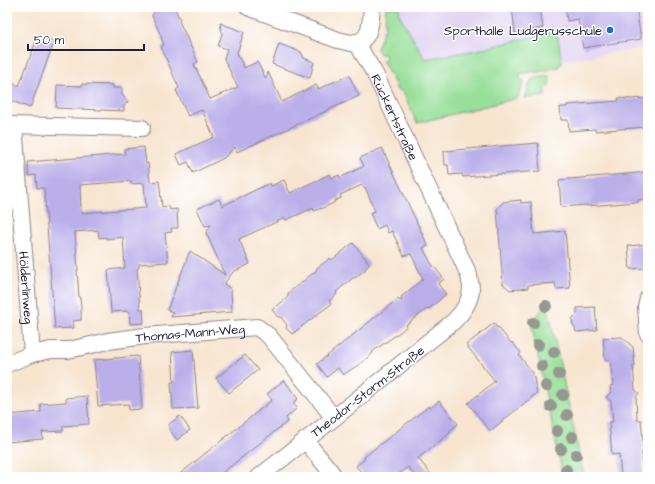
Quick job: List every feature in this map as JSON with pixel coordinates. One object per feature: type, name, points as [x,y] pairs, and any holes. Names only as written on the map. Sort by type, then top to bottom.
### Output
[{"type":"street","points":[[248,7],[338,40],[351,43],[362,40],[367,36],[372,7]]},
{"type":"street","name":"Rückertstraße","points":[[356,42],[375,74],[469,276],[471,288],[469,299]]},
{"type":"street","name":"Hölderlinweg","points":[[32,354],[10,125],[142,128]]},
{"type":"street","points":[[648,298],[646,307],[648,334]]},
{"type":"street","name":"Theodor-Storm-Straße","points":[[259,477],[454,321],[464,311],[469,299]]},
{"type":"street","name":"Thomas-Mann-Weg","points":[[7,364],[32,354],[51,350],[68,350],[108,341],[145,336],[257,327],[269,336],[334,418]]},
{"type":"street","points":[[305,440],[335,477]]},
{"type":"shaded area","points":[[399,7],[648,7],[648,47],[561,61],[557,31],[477,50],[424,59],[400,16]]},
{"type":"green space","points":[[386,7],[399,7],[400,16],[425,59],[477,50],[557,31],[562,64],[559,64],[559,67],[536,73],[535,71],[520,74],[520,79],[524,81],[518,98],[417,123],[403,92],[396,89],[395,84],[382,60],[386,59],[385,54],[380,54],[377,49],[385,26]]},
{"type":"green space","points":[[550,76],[549,86],[546,89],[545,96],[525,98],[531,80]]},
{"type":"green space","points":[[547,304],[584,477],[563,477],[531,323]]},
{"type":"building","points":[[157,7],[174,7],[198,62],[194,64],[210,99],[238,87],[224,59],[227,49],[218,46],[222,34],[220,23],[244,32],[237,53],[244,68],[257,62],[266,79],[268,72],[282,102],[316,85],[318,89],[349,75],[359,96],[237,152],[235,147],[224,158],[193,173],[188,162],[181,165],[176,154],[214,137],[202,110],[188,116],[176,90],[179,88],[161,47],[164,45],[162,38],[152,16]]},
{"type":"building","points":[[512,7],[540,7],[543,28],[515,33]]},
{"type":"building","name":"Sporthalle Ludgerusschule","points":[[565,7],[636,7],[641,39],[583,48],[578,19],[567,21]]},
{"type":"building","points":[[38,36],[54,42],[30,108],[7,99],[7,81],[19,86]]},
{"type":"building","points":[[279,44],[301,52],[304,58],[314,62],[310,78],[272,64]]},
{"type":"building","points":[[82,84],[113,85],[113,88],[122,88],[122,95],[128,102],[124,105],[124,111],[56,108],[57,85],[82,86]]},
{"type":"building","points":[[618,98],[648,98],[648,125],[646,125],[646,127],[595,131],[595,129],[569,131],[568,120],[561,120],[560,107],[567,107],[567,105],[619,101]]},
{"type":"building","points":[[538,143],[540,171],[463,177],[462,174],[449,175],[448,165],[445,165],[444,151]]},
{"type":"building","points":[[144,147],[146,164],[148,163],[150,182],[159,181],[162,207],[169,206],[170,210],[177,209],[178,228],[171,228],[172,232],[165,233],[168,262],[139,264],[139,268],[137,268],[140,309],[143,309],[144,323],[130,324],[129,311],[111,312],[108,270],[125,268],[123,237],[106,239],[106,237],[99,238],[98,230],[75,232],[81,320],[73,321],[74,328],[55,329],[44,188],[37,188],[36,175],[29,176],[28,162],[125,154],[124,149]],"holes":[[[131,181],[131,184],[144,183],[146,208],[81,213],[80,185]]]},
{"type":"building","points":[[382,148],[428,246],[423,248],[431,263],[444,279],[438,284],[446,294],[429,309],[428,308],[406,325],[407,326],[400,332],[372,352],[373,353],[361,363],[343,375],[338,368],[327,377],[317,364],[395,301],[398,299],[400,301],[402,300],[401,297],[423,279],[411,254],[404,256],[392,231],[388,233],[385,225],[377,229],[370,213],[375,211],[365,187],[364,188],[362,185],[340,195],[341,198],[321,209],[314,211],[313,208],[286,220],[285,218],[239,239],[250,264],[233,272],[224,284],[231,289],[232,312],[171,317],[173,312],[167,310],[190,251],[225,275],[206,233],[211,225],[205,226],[197,209],[219,199],[222,206],[270,183],[271,186],[284,180],[290,193],[330,174],[332,178],[339,175],[340,178],[364,166],[360,158]]},
{"type":"building","points":[[648,172],[648,199],[638,200],[638,202],[561,207],[559,180]]},
{"type":"building","points":[[521,200],[521,203],[531,202],[534,234],[565,231],[570,288],[556,289],[555,283],[528,285],[528,288],[510,290],[503,284],[497,209],[503,202]]},
{"type":"building","points":[[353,243],[370,264],[365,270],[336,292],[337,294],[329,301],[331,304],[292,334],[286,328],[287,325],[281,317],[278,317],[272,310],[288,297],[288,293],[317,270],[316,269],[330,258],[332,260]]},
{"type":"building","points":[[648,244],[648,268],[630,269],[628,246]]},
{"type":"building","points":[[595,307],[597,330],[576,332],[572,319],[577,314],[577,308]]},
{"type":"building","points":[[494,323],[521,353],[519,355],[533,373],[537,393],[490,431],[468,403],[495,381],[466,345]]},
{"type":"building","points":[[622,337],[633,347],[635,390],[639,393],[636,397],[637,420],[641,420],[644,452],[642,452],[644,477],[621,477],[619,454],[612,455],[609,422],[613,422],[611,401],[606,397],[611,392],[610,386],[613,385],[610,360],[605,360],[603,338]]},
{"type":"building","points":[[193,350],[198,408],[173,409],[171,382],[174,382],[172,352]]},
{"type":"building","points":[[245,355],[258,370],[229,393],[216,378]]},
{"type":"building","points":[[138,356],[142,409],[129,410],[128,404],[98,406],[94,360]]},
{"type":"building","points":[[284,380],[298,399],[293,403],[297,408],[286,418],[288,421],[217,477],[176,477],[272,400],[267,394]]},
{"type":"building","points":[[87,396],[89,424],[63,426],[63,431],[42,432],[43,439],[7,442],[7,415],[41,412],[40,404],[66,402],[66,398]]},
{"type":"building","points":[[439,401],[458,424],[449,431],[450,433],[418,458],[433,477],[416,477],[408,467],[395,477],[365,477],[356,466],[365,459],[364,457],[429,406],[430,408]]},
{"type":"building","points":[[180,416],[190,430],[177,440],[169,429],[169,424]]},
{"type":"place","name":"Sporthalle Ludgerusschule","points":[[610,30]]}]
